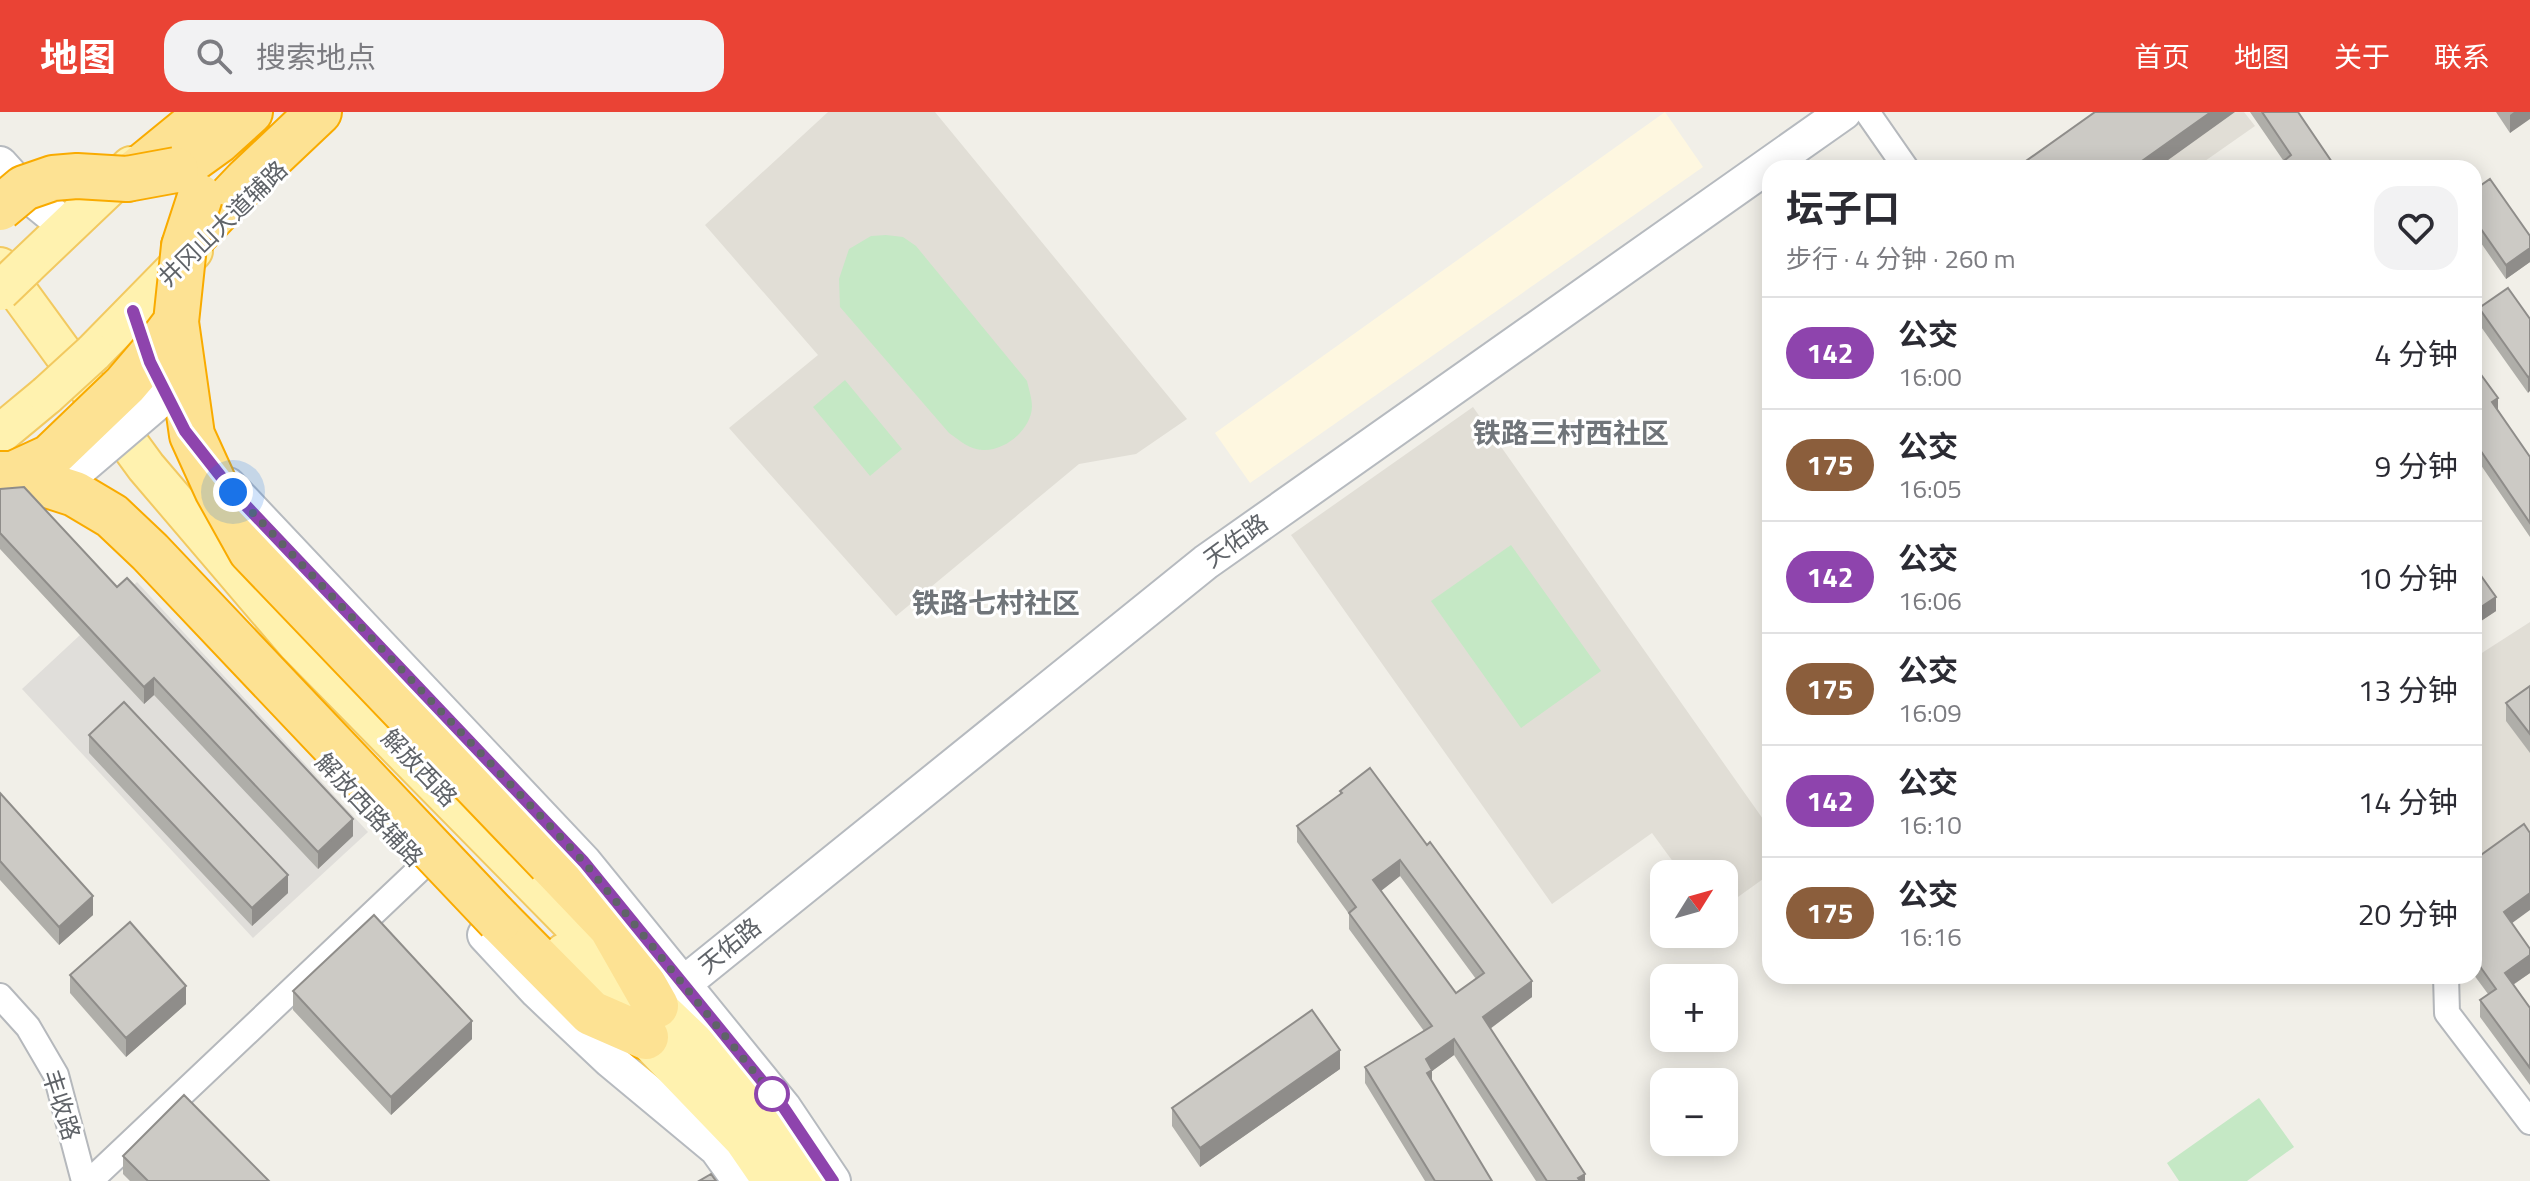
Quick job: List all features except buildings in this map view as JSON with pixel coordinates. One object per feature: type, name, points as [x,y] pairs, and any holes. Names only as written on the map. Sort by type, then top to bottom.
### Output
[{"type":"highway","points":[[127,179],[209,112]]},
{"type":"highway","points":[[7,474],[75,494],[112,516],[591,1013],[662,1009],[611,927],[251,551],[217,490],[192,435],[176,322],[188,184],[218,141],[250,112]]},
{"type":"highway","points":[[2,180],[77,176],[188,184],[232,156],[279,112]]},
{"type":"highway","points":[[184,246],[246,181],[319,112]]},
{"type":"highway","points":[[7,474],[50,457],[135,374],[176,322]]},
{"type":"main road","points":[[40,341],[9,275],[189,112]]},
{"type":"main road","name":"井冈山大道辅路","points":[[4,431],[93,353],[249,196],[341,112]]},
{"type":"main road","name":"天佑路","points":[[1776,160],[1844,112]]},
{"type":"main road","name":"天佑路","points":[[662,1009],[1206,562],[1762,170]]},
{"type":"main road","points":[[2,180],[28,195],[66,226]]},
{"type":"main road","points":[[0,307],[40,341]]},
{"type":"main road","points":[[133,311],[150,362],[185,431],[233,492],[584,862],[662,1009],[784,1108],[798,1178]]},
{"type":"main road","name":"解放西路","points":[[40,341],[297,644],[770,1120],[798,1178]]},
{"type":"main road","points":[[64,482],[166,395]]},
{"type":"main road","name":"解放西路辅路","points":[[4,431],[64,482],[537,991],[610,1060],[717,1149],[740,1181]]},
{"type":"main road","points":[[717,1149],[798,1178]]},
{"type":"street","points":[[1867,112],[1900,160]]},
{"type":"street","points":[[87,1181],[422,867]]},
{"type":"street","points":[[2446,984],[2447,1013],[2530,1122]]},
{"type":"street","name":"丰收路","points":[[0,996],[28,1027],[56,1075],[87,1181]]},
{"type":"shaded area","points":[[828,112],[935,112],[1187,419],[1136,454],[1079,464],[896,616],[729,428],[818,355],[705,225]]},
{"type":"shaded area","points":[[1665,112],[1703,167],[1250,483],[1215,433]]},
{"type":"shaded area","points":[[2097,112],[2244,112],[2255,126],[2206,160],[2130,160]]},
{"type":"shaded area","points":[[1473,407],[1762,818],[1762,880],[1738,897],[1738,860],[1672,860],[1652,833],[1552,904],[1291,535]]},
{"type":"shaded area","points":[[137,582],[368,832],[253,938],[22,689]]},
{"type":"shaded area","points":[[2530,622],[2530,834],[2482,859],[2482,653]]},
{"type":"green space","points":[[871,236],[903,237],[916,246],[1027,381],[1031,415],[1022,431],[1008,443],[978,450],[949,433],[840,307],[839,279],[849,249]]},
{"type":"green space","points":[[845,380],[902,449],[870,476],[813,407]]},
{"type":"green space","points":[[1511,545],[1601,671],[1521,728],[1431,601]]},
{"type":"green space","points":[[2259,1098],[2294,1147],[2247,1181],[2179,1181],[2167,1163]]},
{"type":"bus line","name":"142","points":[[133,311],[150,362],[185,431],[233,492],[584,862],[784,1108],[833,1181]]},
{"type":"district","name":"铁路三村西社区","points":[[1571,433]]},
{"type":"district","name":"铁路七村社区","points":[[996,603]]},
{"type":"route","points":[[233,492],[584,862],[772,1094]]}]
